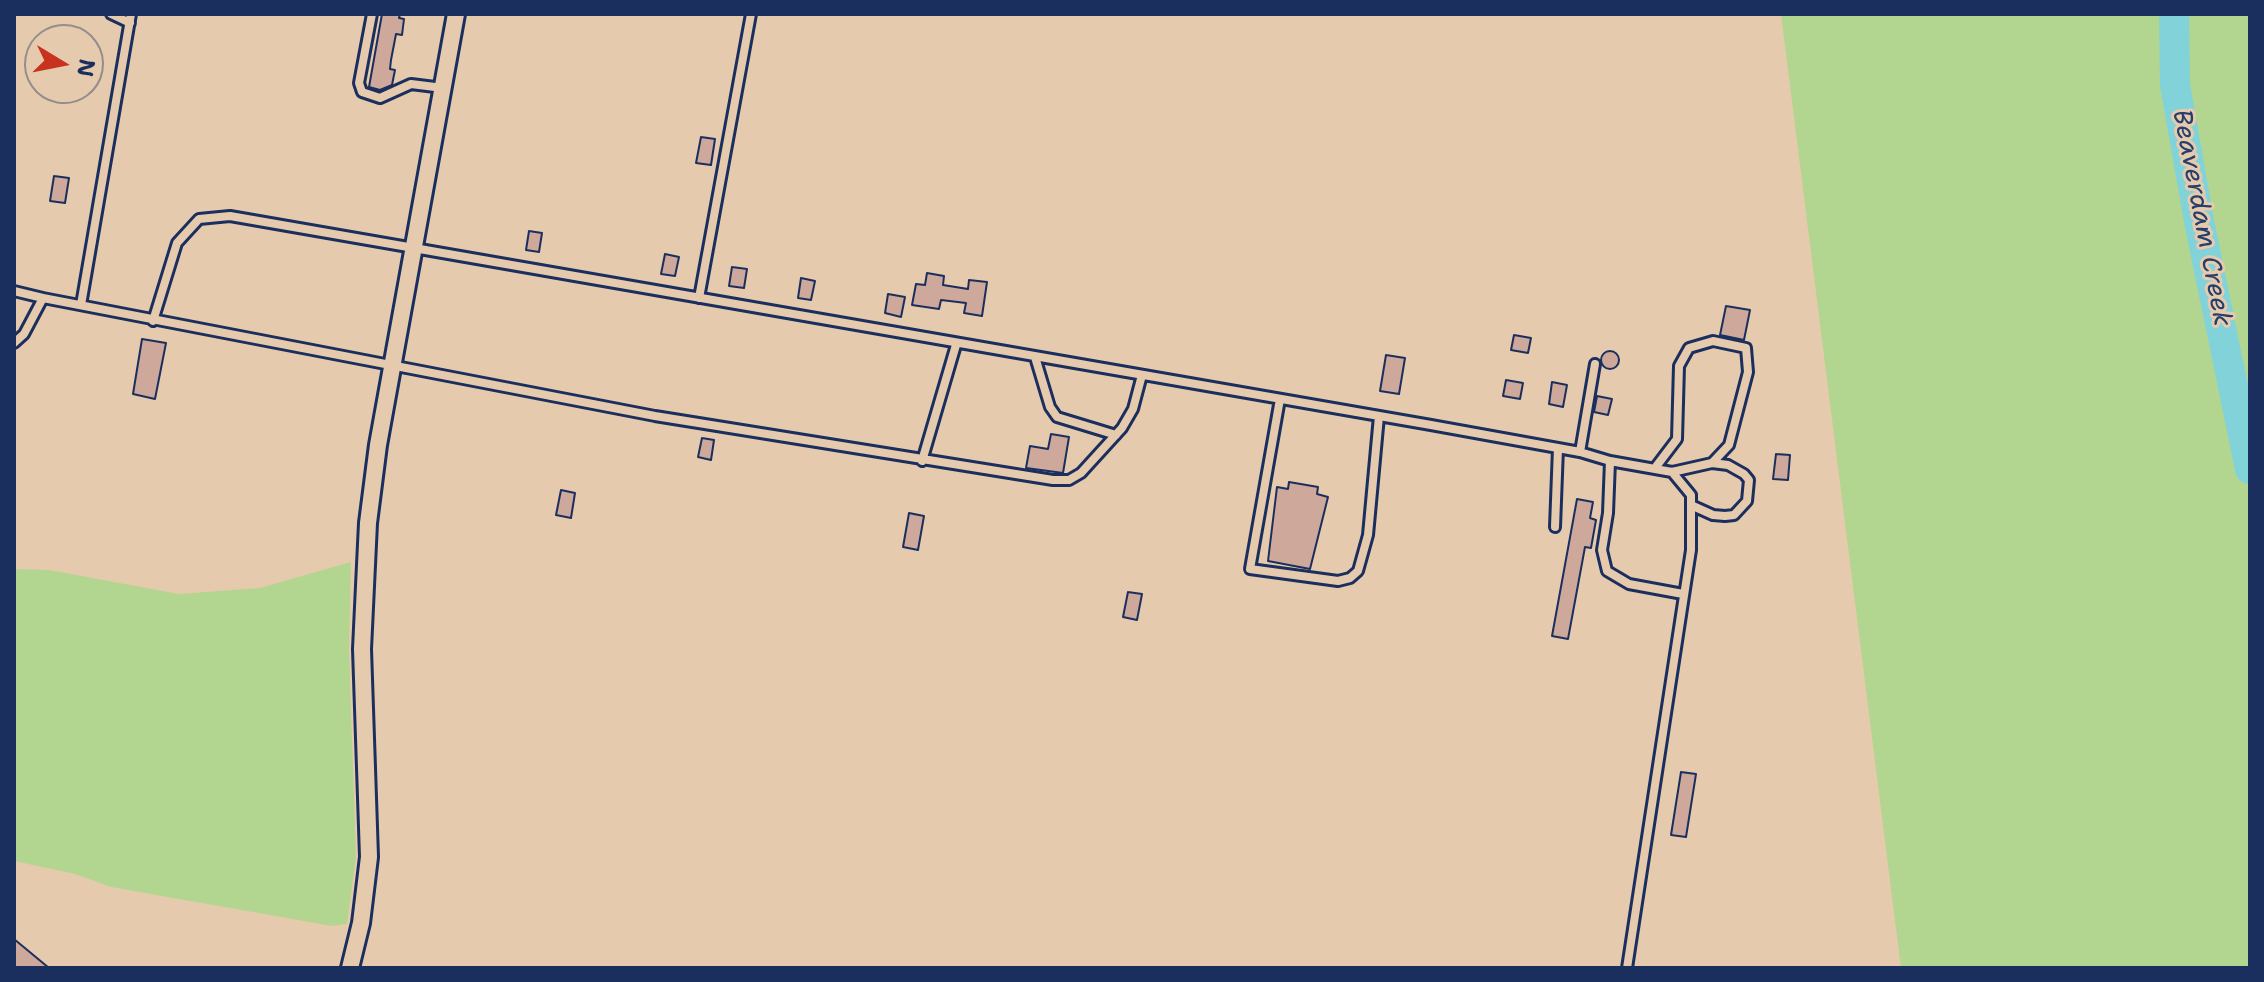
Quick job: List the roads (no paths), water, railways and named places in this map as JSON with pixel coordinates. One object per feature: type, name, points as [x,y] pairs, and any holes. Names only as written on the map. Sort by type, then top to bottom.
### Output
[{"type":"street","points":[[350,968],[361,923],[369,857],[362,649],[365,561],[372,487],[456,14]]},
{"type":"lane","points":[[81,305],[130,19],[111,14]]},
{"type":"lane","points":[[372,14],[359,83],[362,92],[380,98],[411,84],[443,88]]},
{"type":"lane","points":[[699,298],[751,14]]},
{"type":"lane","points":[[153,321],[177,243],[199,219],[230,216],[956,345],[1379,416],[1672,472],[1712,463],[1728,465],[1749,480],[1747,501],[1734,515],[1713,515],[1693,506]]},
{"type":"lane","points":[[14,291],[153,321],[655,416],[999,474],[1069,480],[1081,473],[1116,435],[1133,409],[1142,375]]},
{"type":"lane","points":[[14,343],[24,334],[43,298]]},
{"type":"lane","points":[[1655,468],[1677,439],[1679,366],[1689,348],[1713,341],[1746,348],[1748,372],[1729,445],[1712,463]]},
{"type":"lane","points":[[922,461],[956,345]]},
{"type":"lane","points":[[1035,357],[1050,407],[1057,417],[1116,435]]},
{"type":"lane","points":[[1580,452],[1595,364]]},
{"type":"lane","points":[[1280,399],[1250,569],[1338,581],[1350,578],[1358,571],[1368,535],[1379,416]]},
{"type":"lane","points":[[1555,527],[1558,448]]},
{"type":"lane","points":[[1610,461],[1608,513],[1602,550],[1607,571],[1629,584],[1683,594]]},
{"type":"lane","points":[[1627,968],[1691,550],[1691,495],[1672,472]]},
{"type":"waterway","name":"Beaverdam Creek","points":[[2174,14],[2175,85],[2199,221],[2250,469]]}]
